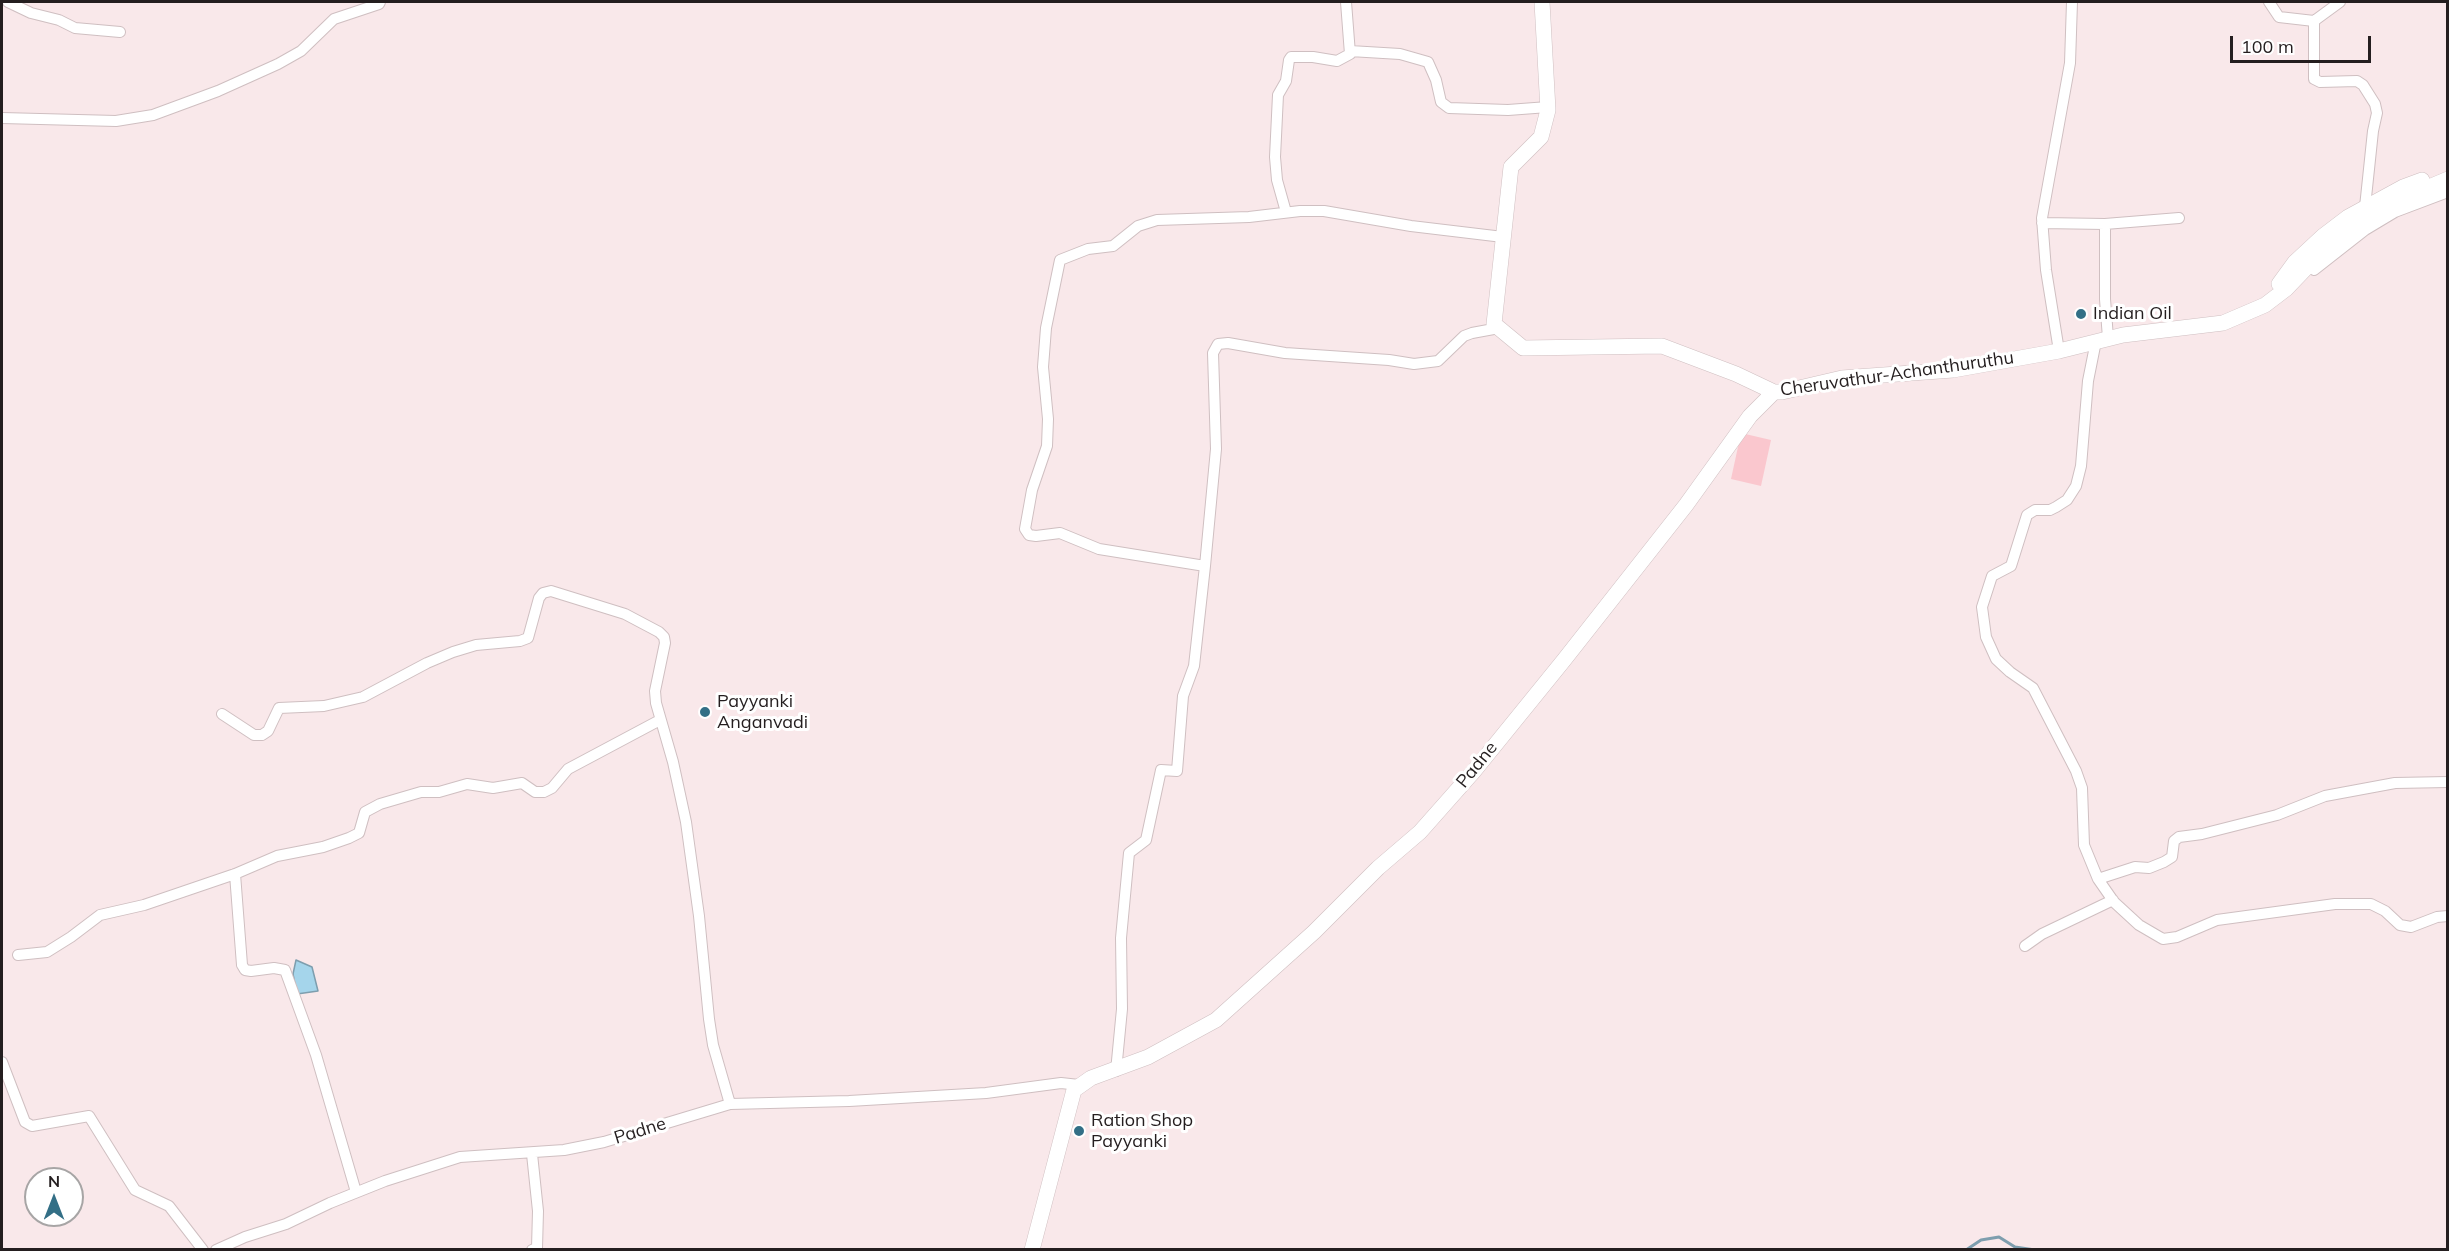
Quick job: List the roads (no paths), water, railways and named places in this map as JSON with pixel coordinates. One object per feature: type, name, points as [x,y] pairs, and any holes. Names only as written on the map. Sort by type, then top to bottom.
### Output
[{"type":"main road","points":[[1499,328],[1494,324],[1511,167],[1541,136],[1548,107],[1542,2]]},
{"type":"main road","points":[[2265,305],[2295,262],[2348,217],[2403,187],[2448,170]]},
{"type":"main road","name":"Cheruvathur-Achanthuruthu","points":[[1499,328],[1523,348],[1662,346],[1736,374],[1774,392],[1842,378],[1953,370],[2059,351],[2102,340],[2223,323],[2265,305],[2362,220],[2410,195],[2448,179]]},
{"type":"main road","name":"Padne","points":[[1079,1085],[1091,1078],[1116,1071],[1148,1057],[1216,1020],[1314,932],[1378,868],[1420,832],[1474,771],[1564,660],[1686,505],[1749,416],[1774,392]]},
{"type":"main road","points":[[1032,1250],[1070,1101],[1074,1090],[1079,1085]]},
{"type":"street","points":[[8,2],[31,13],[60,20],[75,28],[120,32]]},
{"type":"street","points":[[2,118],[116,121],[153,115],[218,91],[269,68],[301,51],[334,19],[380,2]]},
{"type":"street","points":[[1286,212],[1277,180],[1275,157],[1278,95],[1286,81],[1291,57],[1313,57],[1337,61],[1346,58],[1350,51],[1346,2]]},
{"type":"street","points":[[2059,351],[2046,270],[2042,223],[2070,63],[2073,2]]},
{"type":"street","points":[[2269,2],[2279,17],[2314,21],[2340,2]]},
{"type":"street","points":[[2314,21],[2314,79],[2320,82],[2357,81],[2375,104],[2377,113],[2365,207]]},
{"type":"street","points":[[1350,51],[1400,54],[1428,62],[1436,80],[1441,102],[1449,108],[1508,110],[1548,107]]},
{"type":"street","points":[[2291,284],[2308,275],[2365,230],[2395,212],[2448,192]]},
{"type":"street","points":[[1205,566],[1099,549],[1060,533],[1036,536],[1029,534],[1025,529],[1032,490],[1047,446],[1048,419],[1043,367],[1046,328],[1060,260],[1088,249],[1113,246],[1138,226],[1157,220],[1249,217],[1286,212],[1324,211],[1411,226],[1503,237]]},
{"type":"street","points":[[2042,223],[2105,224],[2179,218]]},
{"type":"street","points":[[2105,224],[2105,299],[2102,340],[2088,381],[2081,466],[2076,486],[2067,500],[2056,507],[2050,510],[2035,510],[2027,515],[2011,566],[1992,576],[1982,608],[1986,637],[1996,659],[2033,688],[2076,771],[2082,788],[2084,845],[2098,879],[2113,900],[2139,925],[2163,939],[2176,937],[2217,920],[2335,904],[2371,904],[2385,911],[2400,925],[2411,927],[2437,916],[2448,916]]},
{"type":"street","points":[[1116,1071],[1122,1009],[1121,938],[1129,853],[1146,840],[1161,770],[1177,771],[1183,696],[1194,666],[1216,449],[1213,353],[1218,344],[1228,343],[1285,353],[1389,360],[1414,364],[1438,362],[1464,336],[1499,328]]},
{"type":"street","points":[[222,714],[254,735],[262,735],[268,731],[279,708],[324,706],[363,697],[453,652],[476,645],[520,641],[528,638],[539,598],[543,593],[550,591],[626,614],[648,625],[664,637],[655,691],[660,720],[673,762],[686,822],[713,1045],[730,1104]]},
{"type":"street","points":[[18,955],[47,952],[99,915],[144,905],[235,874],[277,856],[324,847],[349,838],[359,833],[365,812],[421,792],[439,792],[467,784],[493,788],[513,783],[526,784],[535,792],[544,792],[552,788],[568,769],[660,720]]},
{"type":"street","points":[[2098,879],[2135,867],[2149,868],[2164,862],[2172,857],[2174,841],[2179,837],[2202,834],[2277,815],[2325,796],[2395,783],[2448,782]]},
{"type":"street","points":[[235,874],[242,965],[245,970],[251,971],[274,968],[285,970],[316,1055],[356,1192]]},
{"type":"street","points":[[2025,946],[2042,934],[2113,900]]},
{"type":"street","points":[[2,1062],[25,1122],[32,1126],[88,1116],[135,1190],[168,1206],[202,1250]]},
{"type":"street","name":"Padne","points":[[216,1250],[245,1237],[286,1224],[356,1192],[460,1157],[532,1154],[604,1142],[730,1104],[986,1094],[1061,1083],[1079,1085]]},
{"type":"street","points":[[532,1154],[538,1211],[537,1248],[532,1250]]},
{"type":"water","points":[[296,960],[312,967],[318,991],[297,994],[293,974]]},
{"type":"waterway","points":[[1966,1250],[1981,1240],[1999,1237],[2015,1247],[2035,1250]]},
{"type":"place","name":"Indian Oil","points":[[2081,314]]},
{"type":"place","name":"Payyanki Anganvadi","points":[[705,712]]},
{"type":"place","name":"Ration Shop Payyanki","points":[[1079,1131]]}]
